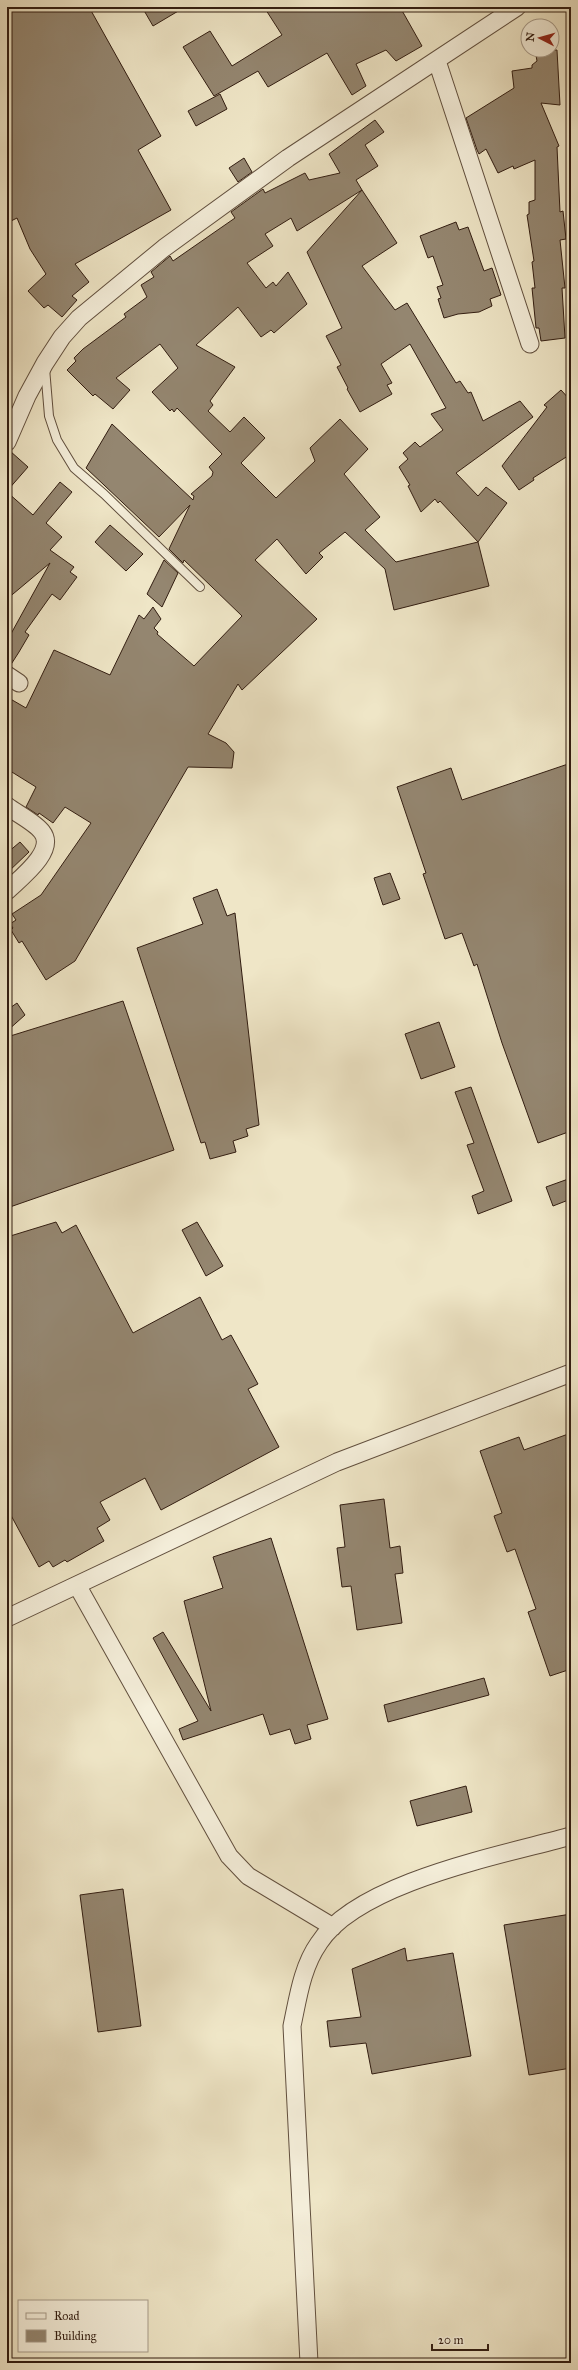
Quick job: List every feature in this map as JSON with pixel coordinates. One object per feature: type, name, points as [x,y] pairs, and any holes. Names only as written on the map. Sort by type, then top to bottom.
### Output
[{"type":"street","points":[[7,442],[27,396],[45,364],[62,337],[79,318],[164,248],[288,158],[518,7]]},
{"type":"street","points":[[437,61],[530,344]]},
{"type":"street","points":[[7,806],[42,832],[45,841],[43,854],[7,891]]},
{"type":"street","points":[[7,1618],[337,1462],[571,1373]]},
{"type":"street","points":[[77,1585],[229,1856],[248,1876],[333,1927]]},
{"type":"street","points":[[309,2363],[292,2026],[301,1981],[319,1943],[343,1916],[362,1905],[412,1882],[571,1836]]},
{"type":"lane","points":[[45,364],[49,416],[57,440],[74,468],[104,494],[200,587]]},
{"type":"building","points":[[7,7],[89,7],[161,136],[138,150],[171,210],[75,264],[89,282],[72,296],[77,300],[62,317],[48,305],[44,308],[28,291],[46,274],[30,249],[17,218],[7,223]]},
{"type":"building","points":[[142,7],[185,7],[153,26]]},
{"type":"building","points":[[264,7],[400,7],[422,46],[396,61],[386,50],[356,64],[366,86],[352,95],[327,53],[268,87],[258,71],[214,96],[183,47],[210,31],[232,66],[282,35]]},
{"type":"building","points":[[536,58],[557,58],[560,105],[541,103],[559,146],[557,147],[560,212],[563,211],[566,239],[560,240],[565,288],[562,288],[565,338],[541,341],[539,328],[536,328],[532,288],[535,288],[532,262],[534,261],[527,215],[529,214],[529,202],[535,200],[535,160],[514,169],[513,166],[498,173],[486,149],[479,154],[466,118],[514,88],[512,71],[532,68],[532,65],[537,61]]},
{"type":"building","points":[[220,94],[227,109],[196,126],[188,111]]},
{"type":"building","points":[[375,120],[384,132],[365,145],[378,166],[356,180],[362,190],[297,231],[291,218],[265,234],[273,246],[247,263],[266,288],[273,282],[276,286],[288,272],[307,304],[274,333],[271,330],[261,337],[238,307],[196,345],[235,367],[210,401],[213,405],[208,411],[230,432],[244,417],[265,438],[241,463],[276,498],[315,461],[310,448],[340,419],[368,449],[344,474],[380,517],[365,530],[396,562],[478,542],[489,586],[394,610],[385,569],[345,532],[319,553],[323,557],[306,574],[277,539],[255,560],[317,619],[242,690],[238,684],[208,734],[226,743],[234,752],[232,768],[188,767],[75,961],[46,980],[22,941],[19,943],[11,930],[13,928],[10,924],[16,920],[12,914],[41,895],[91,823],[65,807],[53,823],[39,813],[38,815],[26,807],[36,787],[7,769],[7,697],[26,708],[54,650],[110,675],[139,615],[144,619],[153,607],[161,619],[154,628],[158,632],[157,634],[194,666],[242,616],[184,560],[183,563],[169,549],[190,505],[159,537],[86,468],[112,424],[193,500],[194,496],[191,494],[212,476],[213,472],[209,467],[222,454],[177,408],[174,412],[172,409],[170,411],[152,392],[178,368],[160,344],[116,378],[130,390],[113,409],[95,394],[93,396],[67,370],[76,361],[74,358],[83,349],[126,317],[124,314],[147,297],[141,285],[154,277],[151,272],[170,256],[173,261],[235,218],[231,212],[263,189],[265,193],[305,173],[309,180],[340,173],[329,154]]},
{"type":"building","points":[[244,158],[252,172],[238,182],[229,168]]},
{"type":"building","points":[[362,190],[397,243],[362,266],[395,310],[407,303],[456,383],[460,381],[468,393],[471,392],[483,421],[520,401],[533,417],[456,473],[478,496],[486,487],[507,503],[478,542],[440,501],[438,503],[435,499],[421,512],[408,486],[410,485],[399,467],[408,459],[403,453],[415,442],[420,447],[443,430],[431,414],[446,408],[410,344],[381,364],[392,383],[387,385],[392,394],[360,412],[337,367],[341,365],[326,336],[342,328],[307,252]]},
{"type":"building","points":[[456,222],[459,230],[468,227],[484,271],[492,268],[501,295],[490,299],[492,306],[479,312],[458,314],[444,318],[438,299],[441,298],[437,287],[443,285],[433,256],[428,258],[420,236]]},
{"type":"building","points":[[561,390],[571,401],[571,454],[533,478],[534,480],[519,490],[502,466],[547,407],[544,405]]},
{"type":"building","points":[[10,451],[28,467],[7,491],[7,452]]},
{"type":"building","points":[[60,482],[72,492],[46,523],[62,537],[50,550],[74,567],[70,572],[77,577],[60,600],[52,594],[25,632],[29,635],[10,666],[7,665],[7,641],[50,563],[7,599],[7,492],[33,515]]},
{"type":"building","points":[[110,525],[143,554],[126,571],[95,542]]},
{"type":"building","points":[[164,560],[178,573],[162,607],[147,594]]},
{"type":"building","points":[[571,763],[571,1131],[538,1143],[502,1043],[477,964],[474,966],[462,933],[445,939],[423,874],[426,873],[397,787],[451,768],[462,800]]},
{"type":"building","points":[[20,842],[29,852],[7,873],[7,853]]},
{"type":"building","points":[[390,873],[400,899],[383,905],[374,878]]},
{"type":"building","points":[[217,889],[227,916],[235,913],[259,1125],[246,1129],[248,1136],[233,1141],[236,1152],[210,1159],[205,1142],[201,1143],[137,948],[203,924],[193,898]]},
{"type":"building","points":[[123,1001],[174,1150],[7,1208],[7,1037]]},
{"type":"building","points":[[17,1003],[25,1015],[7,1031],[7,1010]]},
{"type":"building","points":[[439,1022],[455,1067],[421,1079],[405,1034]]},
{"type":"building","points":[[471,1087],[512,1201],[478,1214],[472,1196],[484,1191],[467,1145],[474,1143],[455,1092]]},
{"type":"building","points":[[571,1178],[571,1199],[553,1206],[546,1187]]},
{"type":"building","points":[[56,1222],[62,1233],[76,1225],[133,1333],[200,1297],[222,1340],[231,1335],[258,1384],[248,1389],[279,1447],[161,1510],[145,1478],[100,1502],[110,1520],[97,1528],[104,1541],[67,1562],[65,1560],[53,1567],[49,1561],[39,1567],[7,1508],[7,1237]]},
{"type":"building","points":[[197,1222],[223,1266],[206,1276],[182,1230]]},
{"type":"building","points":[[571,1433],[571,1669],[550,1676],[528,1612],[536,1609],[515,1549],[507,1552],[494,1516],[502,1513],[480,1451],[519,1437],[524,1450]]},
{"type":"building","points":[[384,1499],[390,1548],[400,1546],[403,1573],[395,1574],[402,1623],[357,1630],[351,1586],[342,1587],[337,1548],[345,1547],[340,1505]]},
{"type":"building","points":[[271,1538],[328,1719],[307,1725],[311,1739],[295,1744],[290,1729],[270,1735],[263,1714],[183,1740],[179,1729],[198,1721],[153,1638],[163,1632],[211,1711],[184,1601],[223,1588],[213,1557]]},
{"type":"building","points":[[484,1678],[489,1695],[388,1722],[384,1705]]},
{"type":"building","points":[[466,1786],[472,1812],[417,1826],[410,1801]]},
{"type":"building","points":[[123,1889],[141,2026],[98,2032],[80,1895]]},
{"type":"building","points":[[571,1914],[571,2068],[529,2075],[504,1925]]},
{"type":"building","points":[[405,1948],[407,1961],[453,1953],[471,2056],[372,2074],[366,2043],[330,2047],[327,2021],[361,2017],[352,1969]]}]
